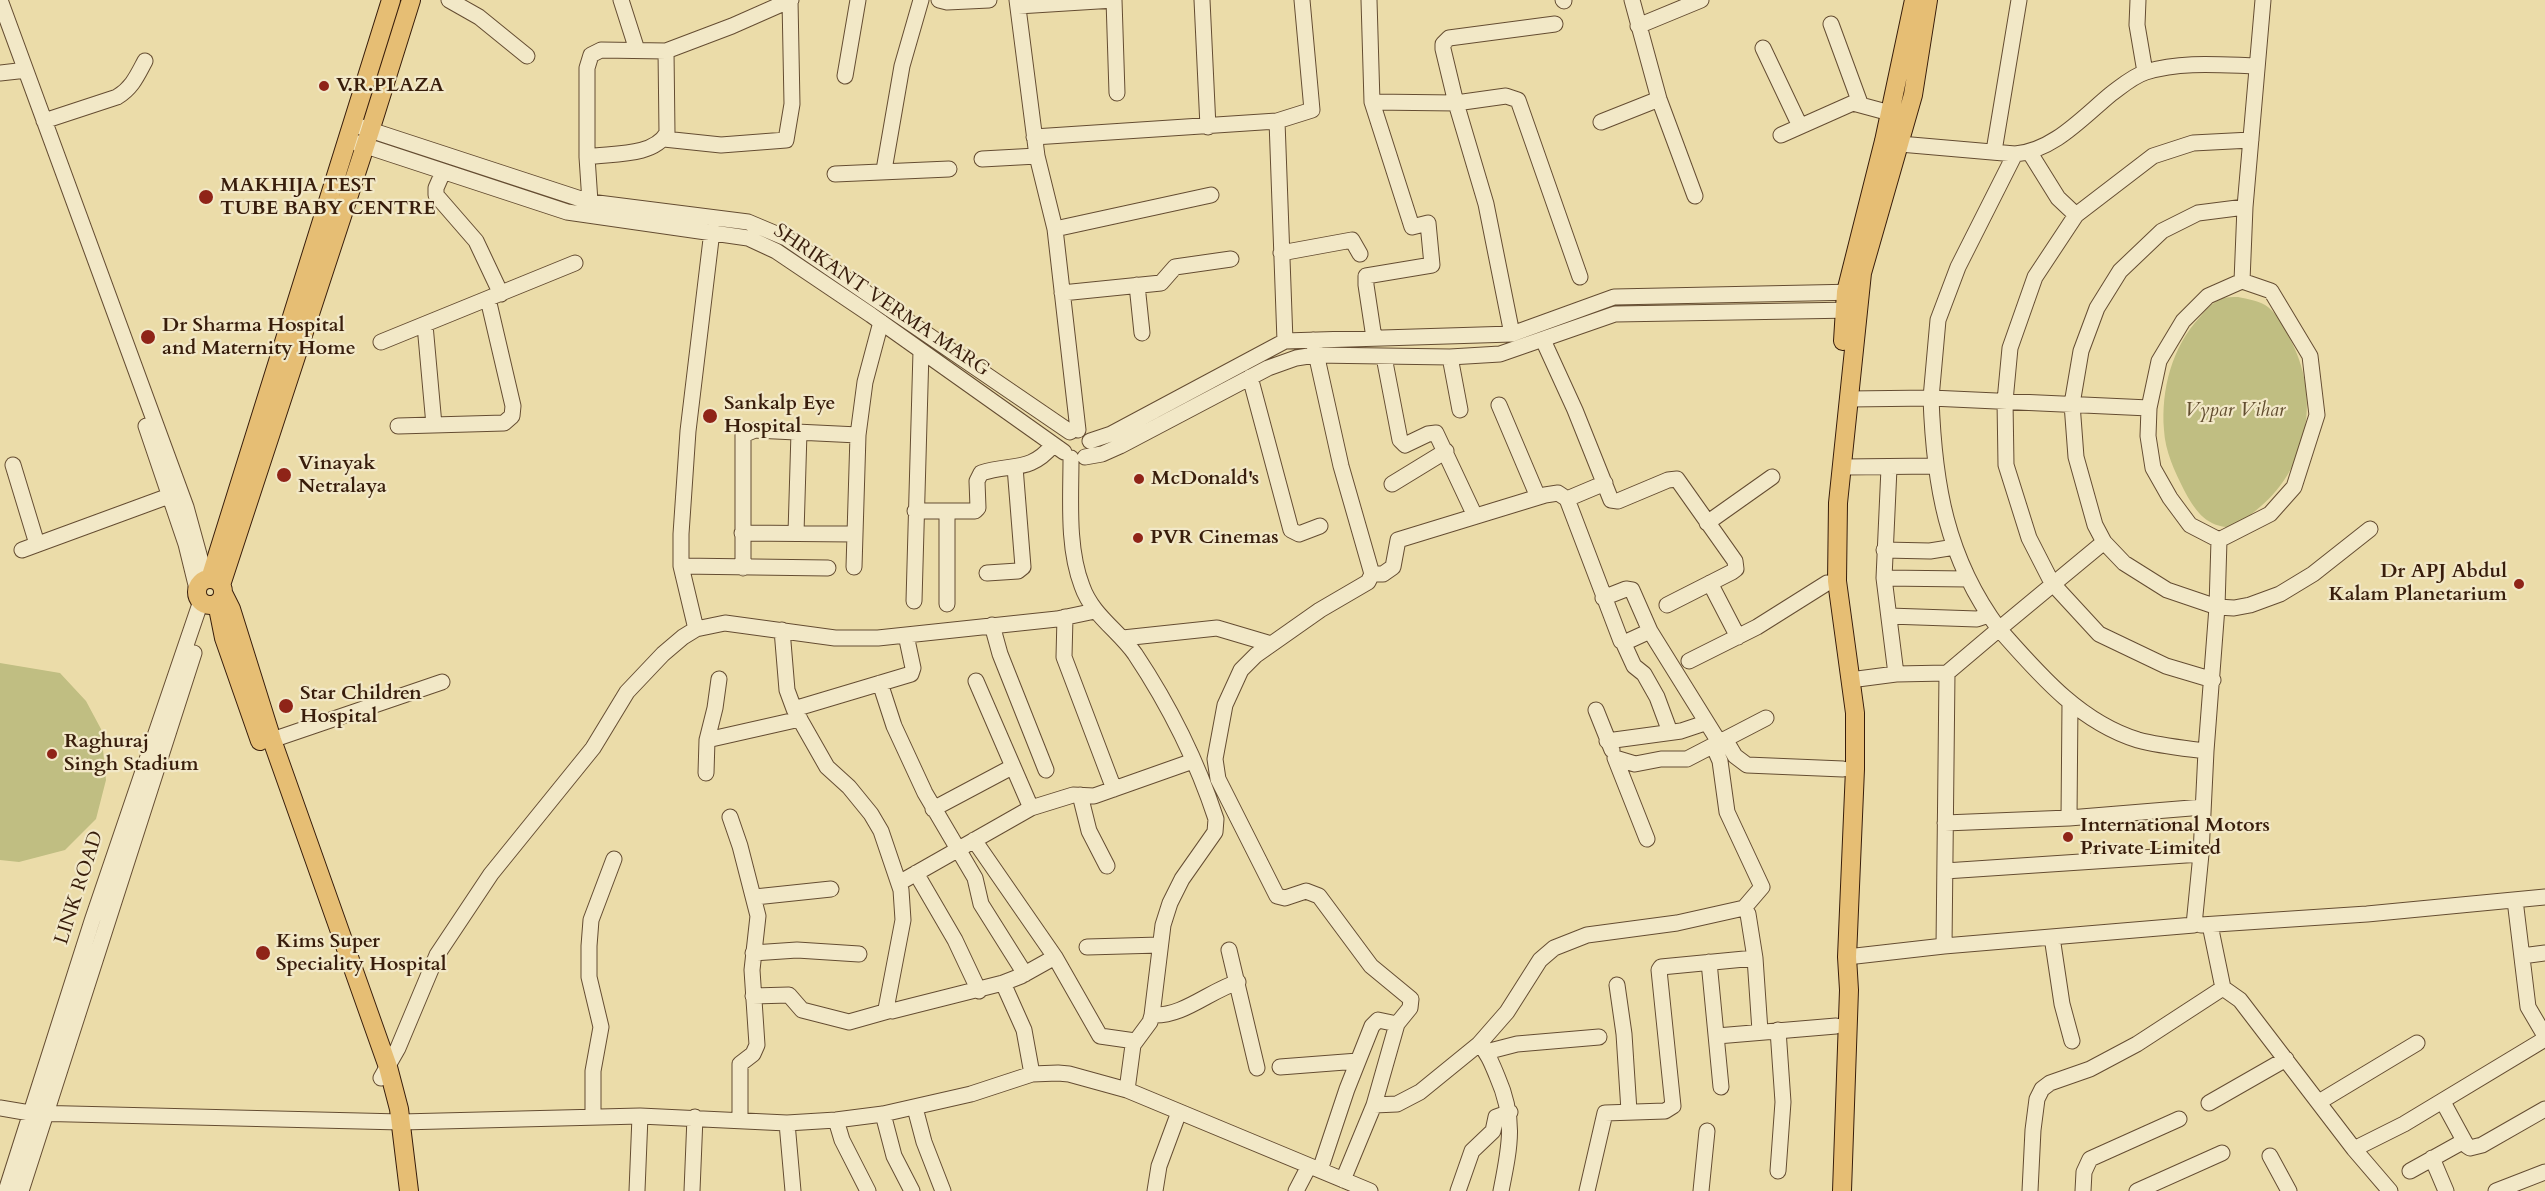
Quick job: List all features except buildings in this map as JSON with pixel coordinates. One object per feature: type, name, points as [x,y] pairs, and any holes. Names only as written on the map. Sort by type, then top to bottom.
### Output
[{"type":"main road","name":"LINK ROAD","points":[[210,592],[391,0]]},
{"type":"main road","name":"LINK ROAD","points":[[210,592],[368,138],[411,0]]},
{"type":"main road","points":[[1832,1191],[1844,708],[1827,583],[1829,498],[1852,301],[1914,0]]},
{"type":"main road","points":[[1842,1191],[1855,714],[1837,580],[1838,503],[1849,399],[1852,301],[1913,95],[1928,0]]},
{"type":"main road","points":[[210,592],[231,609],[272,740],[384,1072],[409,1191]]},
{"type":"main road","points":[[210,592],[226,644],[384,1072]]},
{"type":"main road","points":[[396,1122],[400,1191]]},
{"type":"street","points":[[0,0],[186,507],[210,592]]},
{"type":"street","points":[[449,0],[479,17],[527,56]]},
{"type":"street","points":[[621,0],[638,50]]},
{"type":"street","points":[[590,202],[587,157],[588,60],[591,54],[601,50],[666,51],[791,0],[792,104],[786,140],[721,145],[664,139]]},
{"type":"street","points":[[845,76],[858,0]]},
{"type":"street","points":[[884,170],[902,66],[921,0]]},
{"type":"street","points":[[939,0],[946,3],[989,0]]},
{"type":"street","points":[[1117,93],[1114,0],[1017,3],[1037,156],[1055,229],[1074,431],[1062,443],[1068,453],[1076,563],[1081,585],[1095,611],[1123,638],[1162,697],[1210,801],[1216,826],[1211,838],[1182,879],[1170,903],[1160,945],[1152,1015],[1150,1022],[1135,1041],[1128,1090]]},
{"type":"street","points":[[1202,0],[1208,127]]},
{"type":"street","points":[[1034,137],[1277,121],[1312,110],[1302,0]]},
{"type":"street","points":[[1369,0],[1372,102],[1412,227],[1428,223],[1432,265],[1366,276],[1374,338]]},
{"type":"street","points":[[1632,0],[1659,99],[1695,196]]},
{"type":"street","points":[[1638,26],[1701,0]]},
{"type":"street","points":[[1994,150],[2019,0]]},
{"type":"street","points":[[2138,0],[2137,25],[2145,72]]},
{"type":"street","points":[[2242,281],[2245,207],[2263,0]]},
{"type":"street","points":[[0,22],[97,287],[186,544],[210,592]]},
{"type":"street","points":[[1512,334],[1486,204],[1456,103],[1443,49],[1445,40],[1455,37],[1555,24]]},
{"type":"street","points":[[1831,24],[1860,103]]},
{"type":"street","points":[[1762,48],[1800,126]]},
{"type":"street","points":[[587,157],[652,147],[664,139],[667,132],[666,51]]},
{"type":"street","points":[[44,121],[126,92],[131,88],[145,61]]},
{"type":"street","points":[[1899,144],[2022,153],[2047,146],[2126,82],[2145,72],[2192,65],[2258,66]]},
{"type":"street","points":[[0,73],[18,71]]},
{"type":"street","points":[[1372,102],[1456,103],[1506,96],[1518,100],[1580,278]]},
{"type":"street","points":[[1601,122],[1659,99]]},
{"type":"street","points":[[1781,135],[1838,107],[1852,103],[1860,103],[1890,113]]},
{"type":"street","points":[[1277,121],[1285,341]]},
{"type":"street","name":"SHRIKANT VERMA MARG","points":[[350,131],[443,172],[567,212],[712,231],[748,238],[776,251],[1068,453]]},
{"type":"street","name":"SHRIKANT VERMA MARG","points":[[368,138],[590,202],[748,222],[786,238],[1074,431],[1086,434],[1090,441]]},
{"type":"street","points":[[2212,680],[2166,666],[2099,634],[2052,583],[2029,538],[2006,465],[2005,401],[2010,348],[2035,277],[2076,215],[2153,156],[2193,142],[2251,140]]},
{"type":"street","points":[[2022,153],[2058,198],[2076,215]]},
{"type":"street","points":[[2022,153],[1958,267],[1938,320],[1931,398],[1935,466],[1941,503],[1968,579],[1999,629],[2036,672],[2070,703],[2114,730],[2137,739],[2206,751]]},
{"type":"street","points":[[982,159],[1037,156]]},
{"type":"street","points":[[835,174],[884,170],[949,169]]},
{"type":"street","points":[[398,426],[504,423],[512,416],[513,406],[494,297],[476,241],[436,195],[436,188],[443,172]]},
{"type":"street","points":[[1055,229],[1211,195]]},
{"type":"street","points":[[2245,207],[2198,213],[2162,231],[2120,271],[2097,308],[2081,351],[2072,404],[2076,458],[2095,525],[2104,542],[2124,563],[2168,590],[2217,607],[2234,608],[2280,594],[2313,574],[2370,529]]},
{"type":"street","points":[[696,629],[681,566],[687,431],[712,231]]},
{"type":"street","points":[[1281,253],[1352,240],[1360,254]]},
{"type":"street","points":[[1062,293],[1161,283],[1175,267],[1231,259]]},
{"type":"street","points":[[381,342],[575,263]]},
{"type":"street","points":[[2242,281],[2271,291],[2310,356],[2317,415],[2294,487],[2270,514],[2219,540],[2190,525],[2170,498],[2154,468],[2148,436],[2150,408],[2159,361],[2183,321],[2208,296],[2242,281]]},
{"type":"street","points":[[1137,285],[1142,333]]},
{"type":"street","points":[[1068,453],[1102,454],[1120,447],[1250,377],[1314,347],[1374,338],[1512,334],[1614,297],[1852,301]]},
{"type":"street","points":[[915,511],[975,511],[978,508],[978,476],[987,471],[1090,450],[1090,441],[1111,434],[1285,341],[1384,357],[1500,354],[1615,314],[1852,301]]},
{"type":"street","points":[[854,567],[858,435],[865,382],[880,322]]},
{"type":"street","points":[[425,325],[434,425]]},
{"type":"street","points":[[1543,340],[1564,383],[1611,500],[1614,502],[1668,480],[1677,479],[1737,565],[1732,572],[1667,605]]},
{"type":"street","points":[[1314,347],[1341,466],[1372,574]]},
{"type":"street","points":[[914,601],[921,351]]},
{"type":"street","points":[[1384,357],[1402,443],[1409,444],[1428,434],[1436,433],[1475,516]]},
{"type":"street","points":[[1450,357],[1460,410]]},
{"type":"street","points":[[1250,377],[1291,530],[1299,534],[1320,526]]},
{"type":"street","points":[[1849,399],[1931,398],[2150,408]]},
{"type":"street","points":[[1498,405],[1538,497]]},
{"type":"street","points":[[743,568],[743,435],[755,430],[858,435]]},
{"type":"street","points":[[796,533],[800,432]]},
{"type":"street","points":[[1392,484],[1446,451]]},
{"type":"street","points":[[14,465],[37,544]]},
{"type":"street","points":[[987,573],[1018,571],[1023,567],[1015,466]]},
{"type":"street","points":[[1843,467],[1935,466]]},
{"type":"street","points":[[1889,468],[1884,578],[1896,674]]},
{"type":"street","points":[[1707,523],[1772,477]]},
{"type":"street","points":[[1567,499],[1605,483]]},
{"type":"street","points":[[1372,574],[1383,574],[1393,567],[1398,540],[1558,493],[1567,499],[1603,598],[1634,666],[1644,674],[1657,698],[1670,732]]},
{"type":"street","points":[[22,550],[169,496]]},
{"type":"street","points":[[946,604],[947,511]]},
{"type":"street","points":[[742,533],[854,534]]},
{"type":"street","points":[[2194,926],[2202,854],[2219,540]]},
{"type":"street","points":[[1850,680],[1896,674],[1947,673],[2052,583],[2104,542]]},
{"type":"street","points":[[1884,550],[1930,550],[1955,547]]},
{"type":"street","points":[[681,566],[828,568]]},
{"type":"street","points":[[1343,1180],[1374,1105],[1397,1024],[1410,1008],[1411,999],[1366,961],[1319,896],[1306,891],[1285,898],[1277,896],[1218,779],[1215,759],[1225,705],[1241,670],[1256,655],[1320,610],[1364,585],[1372,574]]},
{"type":"street","points":[[1884,578],[1968,579]]},
{"type":"street","points":[[1710,583],[1738,637]]},
{"type":"street","points":[[1689,661],[1775,617],[1827,583]]},
{"type":"street","points":[[1603,598],[1630,589],[1650,631],[1706,723],[1719,742],[1747,765],[1844,768]]},
{"type":"street","name":"LINK ROAD","points":[[6,1191],[38,1113],[210,592]]},
{"type":"street","points":[[384,1072],[398,1048],[437,955],[491,874],[592,748],[627,692],[663,654],[696,629],[725,623],[835,638],[906,635],[1065,618],[1095,611]]},
{"type":"street","points":[[1889,616],[1977,619],[1989,615]]},
{"type":"street","points":[[1065,618],[1064,657],[1114,789]]},
{"type":"street","points":[[992,625],[1003,662],[1046,770]]},
{"type":"street","points":[[1123,638],[1217,628],[1271,644]]},
{"type":"street","points":[[782,630],[787,690],[797,714],[827,766],[849,787],[871,814],[880,831],[899,883],[903,920],[885,1005],[888,1011]]},
{"type":"street","points":[[1623,642],[1650,631]]},
{"type":"street","points":[[707,740],[797,714],[911,674],[913,671],[906,635]]},
{"type":"street","points":[[1944,946],[1947,673]]},
{"type":"street","points":[[706,773],[707,740],[719,679]]},
{"type":"street","points":[[976,681],[1031,808]]},
{"type":"street","points":[[272,740],[442,682]]},
{"type":"street","points":[[880,683],[908,760],[933,809],[975,878],[981,904],[1025,974]]},
{"type":"street","points":[[2069,819],[2070,703]]},
{"type":"street","points":[[1596,710],[1647,839]]},
{"type":"street","points":[[1615,758],[1635,764],[1661,759],[1687,759],[1766,718]]},
{"type":"street","points":[[1607,741],[1693,728],[1706,723]]},
{"type":"street","points":[[1374,1105],[1397,1104],[1420,1092],[1483,1048],[1540,960],[1554,948],[1587,935],[1677,923],[1744,908],[1762,887],[1727,812],[1719,742]]},
{"type":"street","points":[[899,883],[1031,808],[1080,795],[1094,796],[1193,761]]},
{"type":"street","points":[[933,809],[1012,767]]},
{"type":"street","points":[[1080,795],[1089,831],[1107,866]]},
{"type":"street","points":[[1945,824],[2069,819],[2203,807]]},
{"type":"street","points":[[730,817],[755,897],[758,916],[753,953],[753,996],[757,1045],[753,1054],[740,1064],[740,1120]]},
{"type":"street","points":[[974,840],[1055,957],[1100,1036],[1135,1041]]},
{"type":"street","points":[[1945,871],[2202,854]]},
{"type":"street","points":[[593,1117],[593,1071],[601,1027],[589,977],[591,920],[614,859]]},
{"type":"street","points":[[916,873],[955,940],[978,991]]},
{"type":"street","points":[[755,897],[831,889]]},
{"type":"street","points":[[1847,957],[1944,946],[2367,914],[2545,897]]},
{"type":"street","points":[[2354,1149],[2444,1101],[2545,1038],[2528,1007],[2515,900]]},
{"type":"street","points":[[1744,908],[1748,914],[1755,958],[1760,1031]]},
{"type":"street","points":[[2210,925],[2223,988],[2240,1000],[2354,1149],[2390,1191]]},
{"type":"street","points":[[2052,937],[2062,1005],[2072,1041]]},
{"type":"street","points":[[1087,947],[1160,945]]},
{"type":"street","points":[[753,953],[796,950],[859,954]]},
{"type":"street","points":[[1229,950],[1257,1068]]},
{"type":"street","points":[[2522,956],[2545,953]]},
{"type":"street","points":[[753,996],[789,995],[802,1010],[849,1022],[978,991],[1025,974],[1055,957]]},
{"type":"street","points":[[1587,1191],[1602,1116],[1610,1112],[1665,1111],[1672,1106],[1659,969],[1755,958]]},
{"type":"street","points":[[1709,962],[1721,1087]]},
{"type":"street","points":[[1152,1015],[1177,1012],[1210,993],[1238,982]]},
{"type":"street","points":[[1003,983],[1024,1030],[1032,1074]]},
{"type":"street","points":[[1617,985],[1624,1034],[1629,1111]]},
{"type":"street","points":[[2030,1191],[2033,1130],[2037,1099],[2042,1089],[2090,1069],[2137,1044],[2223,988]]},
{"type":"street","points":[[1296,1191],[1314,1168],[1374,1022],[1382,1020],[1397,1024]]},
{"type":"street","points":[[1717,1036],[1836,1026]]},
{"type":"street","points":[[1778,1030],[1783,1102],[1778,1171]]},
{"type":"street","points":[[1483,1048],[1599,1037]]},
{"type":"street","points":[[2319,1102],[2417,1043]]},
{"type":"street","points":[[1483,1048],[1505,1094],[1509,1112],[1510,1140],[1501,1191]]},
{"type":"street","points":[[2209,1103],[2286,1059]]},
{"type":"street","points":[[1280,1067],[1358,1061]]},
{"type":"street","points":[[0,1108],[38,1113],[396,1122],[640,1116],[787,1123],[883,1114],[970,1095],[1032,1074],[1069,1074],[1128,1090],[1370,1191]]},
{"type":"street","points":[[2444,1101],[2467,1146],[2475,1148],[2545,1109]]},
{"type":"street","points":[[915,1108],[924,1142],[944,1191]]},
{"type":"street","points":[[1155,1191],[1159,1166],[1179,1112]]},
{"type":"street","points":[[1458,1191],[1474,1148],[1493,1131],[1496,1117],[1509,1112]]},
{"type":"street","name":"LINK ROAD","points":[[21,1191],[38,1113]]},
{"type":"street","points":[[883,1114],[894,1156],[912,1191]]},
{"type":"street","points":[[637,1191],[640,1116]]},
{"type":"street","points":[[692,1191],[695,1117]]},
{"type":"street","points":[[2083,1191],[2084,1172],[2091,1159],[2179,1119]]},
{"type":"street","points":[[836,1120],[842,1140],[868,1191]]},
{"type":"street","points":[[787,1123],[793,1191]]},
{"type":"street","points":[[1701,1191],[1707,1131]]},
{"type":"street","points":[[2410,1171],[2464,1141]]},
{"type":"street","points":[[2137,1191],[2222,1153]]},
{"type":"street","points":[[2270,1156],[2285,1190]]},
{"type":"street","points":[[2432,1158],[2446,1191]]},
{"type":"street","points":[[2496,1191],[2545,1172]]},
{"type":"green space","name":"Vypar Vihar","points":[[2238,297],[2265,305],[2280,321],[2299,360],[2305,384],[2307,408],[2298,454],[2287,475],[2273,495],[2251,514],[2237,524],[2226,527],[2212,523],[2196,510],[2177,476],[2165,438],[2164,399],[2170,369],[2190,329],[2215,302],[2222,298]]},
{"type":"green space","name":"Raghuraj Singh Stadium","points":[[0,663],[60,673],[86,701],[101,729],[106,780],[96,819],[65,850],[19,862],[0,860]]},
{"type":"place","name":"V.R.PLAZA","points":[[324,86]]},
{"type":"place","name":"MAKHIJA TEST TUBE BABY CENTRE","points":[[206,197]]},
{"type":"place","name":"Dr Sharma Hospital and Maternity Home","points":[[148,337]]},
{"type":"place","name":"Sankalp Eye Hospital","points":[[710,416]]},
{"type":"place","name":"Vinayak Netralaya","points":[[284,475]]},
{"type":"place","name":"McDonald's","points":[[1139,479]]},
{"type":"place","name":"PVR Cinemas","points":[[1138,538]]},
{"type":"place","name":"Dr APJ Abdul Kalam Planetarium","points":[[2519,584]]},
{"type":"place","name":"Star Children Hospital","points":[[286,706]]},
{"type":"place","name":"Raghuraj Singh Stadium","points":[[52,754]]},
{"type":"place","name":"International Motors Private Limited","points":[[2068,837]]},
{"type":"place","name":"Kims Super Speciality Hospital","points":[[263,953]]}]
